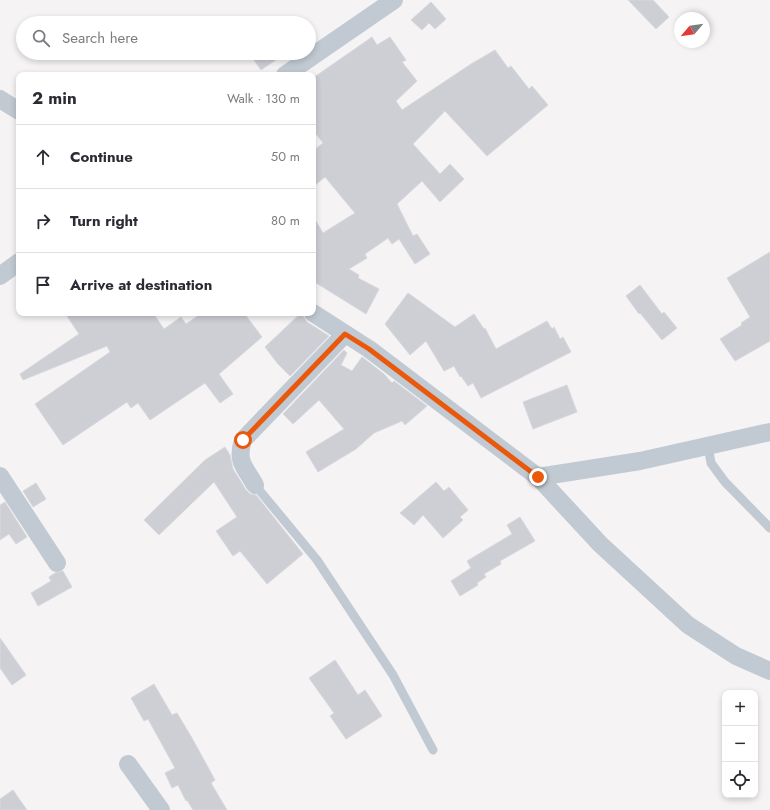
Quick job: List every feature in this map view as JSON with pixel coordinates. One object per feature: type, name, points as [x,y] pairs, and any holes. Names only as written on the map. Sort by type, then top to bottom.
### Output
[{"type":"street","points":[[316,54],[394,0]]},
{"type":"street","points":[[289,72],[307,60]]},
{"type":"street","points":[[0,99],[16,109]]},
{"type":"street","points":[[0,276],[16,264]]},
{"type":"street","points":[[316,316],[369,349],[538,477],[600,544],[688,625],[736,656],[770,672]]},
{"type":"street","points":[[255,485],[241,462],[239,452],[243,440],[345,334]]},
{"type":"street","points":[[538,477],[640,461],[770,432]]},
{"type":"street","points":[[0,476],[58,563]]},
{"type":"street","points":[[128,764],[161,810]]},
{"type":"lane","points":[[708,446],[711,463],[725,482],[770,528]]},
{"type":"lane","points":[[255,485],[317,560],[393,675],[433,750]]},
{"type":"building","points":[[628,0],[653,0],[669,17],[656,29]]},
{"type":"building","points":[[431,2],[446,19],[435,29],[429,23],[422,30],[411,20]]},
{"type":"building","points":[[372,37],[377,45],[390,37],[406,60],[402,62],[417,81],[396,101],[402,110],[471,64],[495,50],[508,68],[511,66],[529,89],[532,86],[548,105],[487,156],[445,111],[413,144],[440,174],[450,164],[464,179],[440,202],[422,181],[397,204],[413,236],[417,234],[430,254],[415,264],[399,239],[392,244],[388,238],[365,254],[367,258],[349,269],[359,275],[358,278],[379,289],[366,314],[316,283],[316,221],[323,233],[355,213],[325,177],[316,184],[316,149],[323,143],[316,134],[316,76]]},
{"type":"building","points":[[254,60],[276,60],[261,70]]},
{"type":"building","points":[[770,252],[770,341],[735,361],[720,339],[742,325],[741,323],[750,317],[727,278]]},
{"type":"building","points":[[640,285],[662,314],[664,312],[677,328],[662,340],[640,313],[639,314],[626,296]]},
{"type":"building","points":[[408,293],[455,327],[474,314],[484,329],[485,328],[496,349],[547,321],[552,329],[554,327],[560,339],[563,337],[571,352],[481,398],[473,383],[468,386],[461,376],[460,377],[454,366],[444,371],[426,341],[410,355],[385,324]]},
{"type":"building","points":[[67,316],[155,316],[164,329],[181,317],[186,324],[198,316],[246,316],[262,337],[219,374],[233,394],[220,403],[205,383],[150,420],[138,403],[131,408],[127,402],[63,445],[35,404],[110,352],[107,346],[23,380],[20,374],[79,334]]},
{"type":"building","points":[[298,316],[303,316],[307,322],[329,336],[290,376],[278,364],[265,347]]},
{"type":"building","points":[[344,350],[347,353],[341,365],[352,371],[362,357],[384,374],[392,383],[394,381],[427,406],[405,425],[402,421],[374,433],[356,449],[318,472],[306,452],[344,429],[319,400],[293,424],[283,414]]},
{"type":"building","points":[[567,385],[577,412],[533,429],[523,402]]},
{"type":"building","points":[[225,447],[230,455],[233,469],[246,490],[250,494],[256,495],[303,554],[267,584],[240,551],[233,556],[216,531],[237,517],[214,482],[159,535],[144,520],[205,460]]},
{"type":"building","points":[[436,482],[444,491],[449,487],[468,510],[460,517],[463,520],[443,538],[423,515],[414,525],[400,513]]},
{"type":"building","points":[[36,483],[46,499],[33,507],[23,491]]},
{"type":"building","points":[[5,502],[27,537],[16,544],[9,534],[0,540],[0,505]]},
{"type":"building","points":[[520,517],[535,541],[500,561],[501,564],[484,574],[486,577],[477,583],[478,585],[460,596],[451,581],[471,568],[467,561],[512,534],[507,525]]},
{"type":"building","points":[[63,571],[72,587],[38,606],[31,593],[51,581],[49,577],[55,573]]},
{"type":"building","points":[[0,638],[26,675],[12,685],[0,668]]},
{"type":"building","points":[[335,660],[358,695],[365,690],[382,716],[346,739],[330,716],[334,713],[309,678]]},
{"type":"building","points":[[154,684],[172,715],[177,713],[192,738],[215,780],[211,783],[227,810],[193,810],[187,800],[186,801],[178,785],[172,788],[165,773],[175,768],[148,719],[144,721],[131,698]]},
{"type":"building","points":[[13,790],[27,810],[0,810],[0,799]]},
{"type":"route","points":[[243,440],[345,334],[369,349],[538,477]]}]
